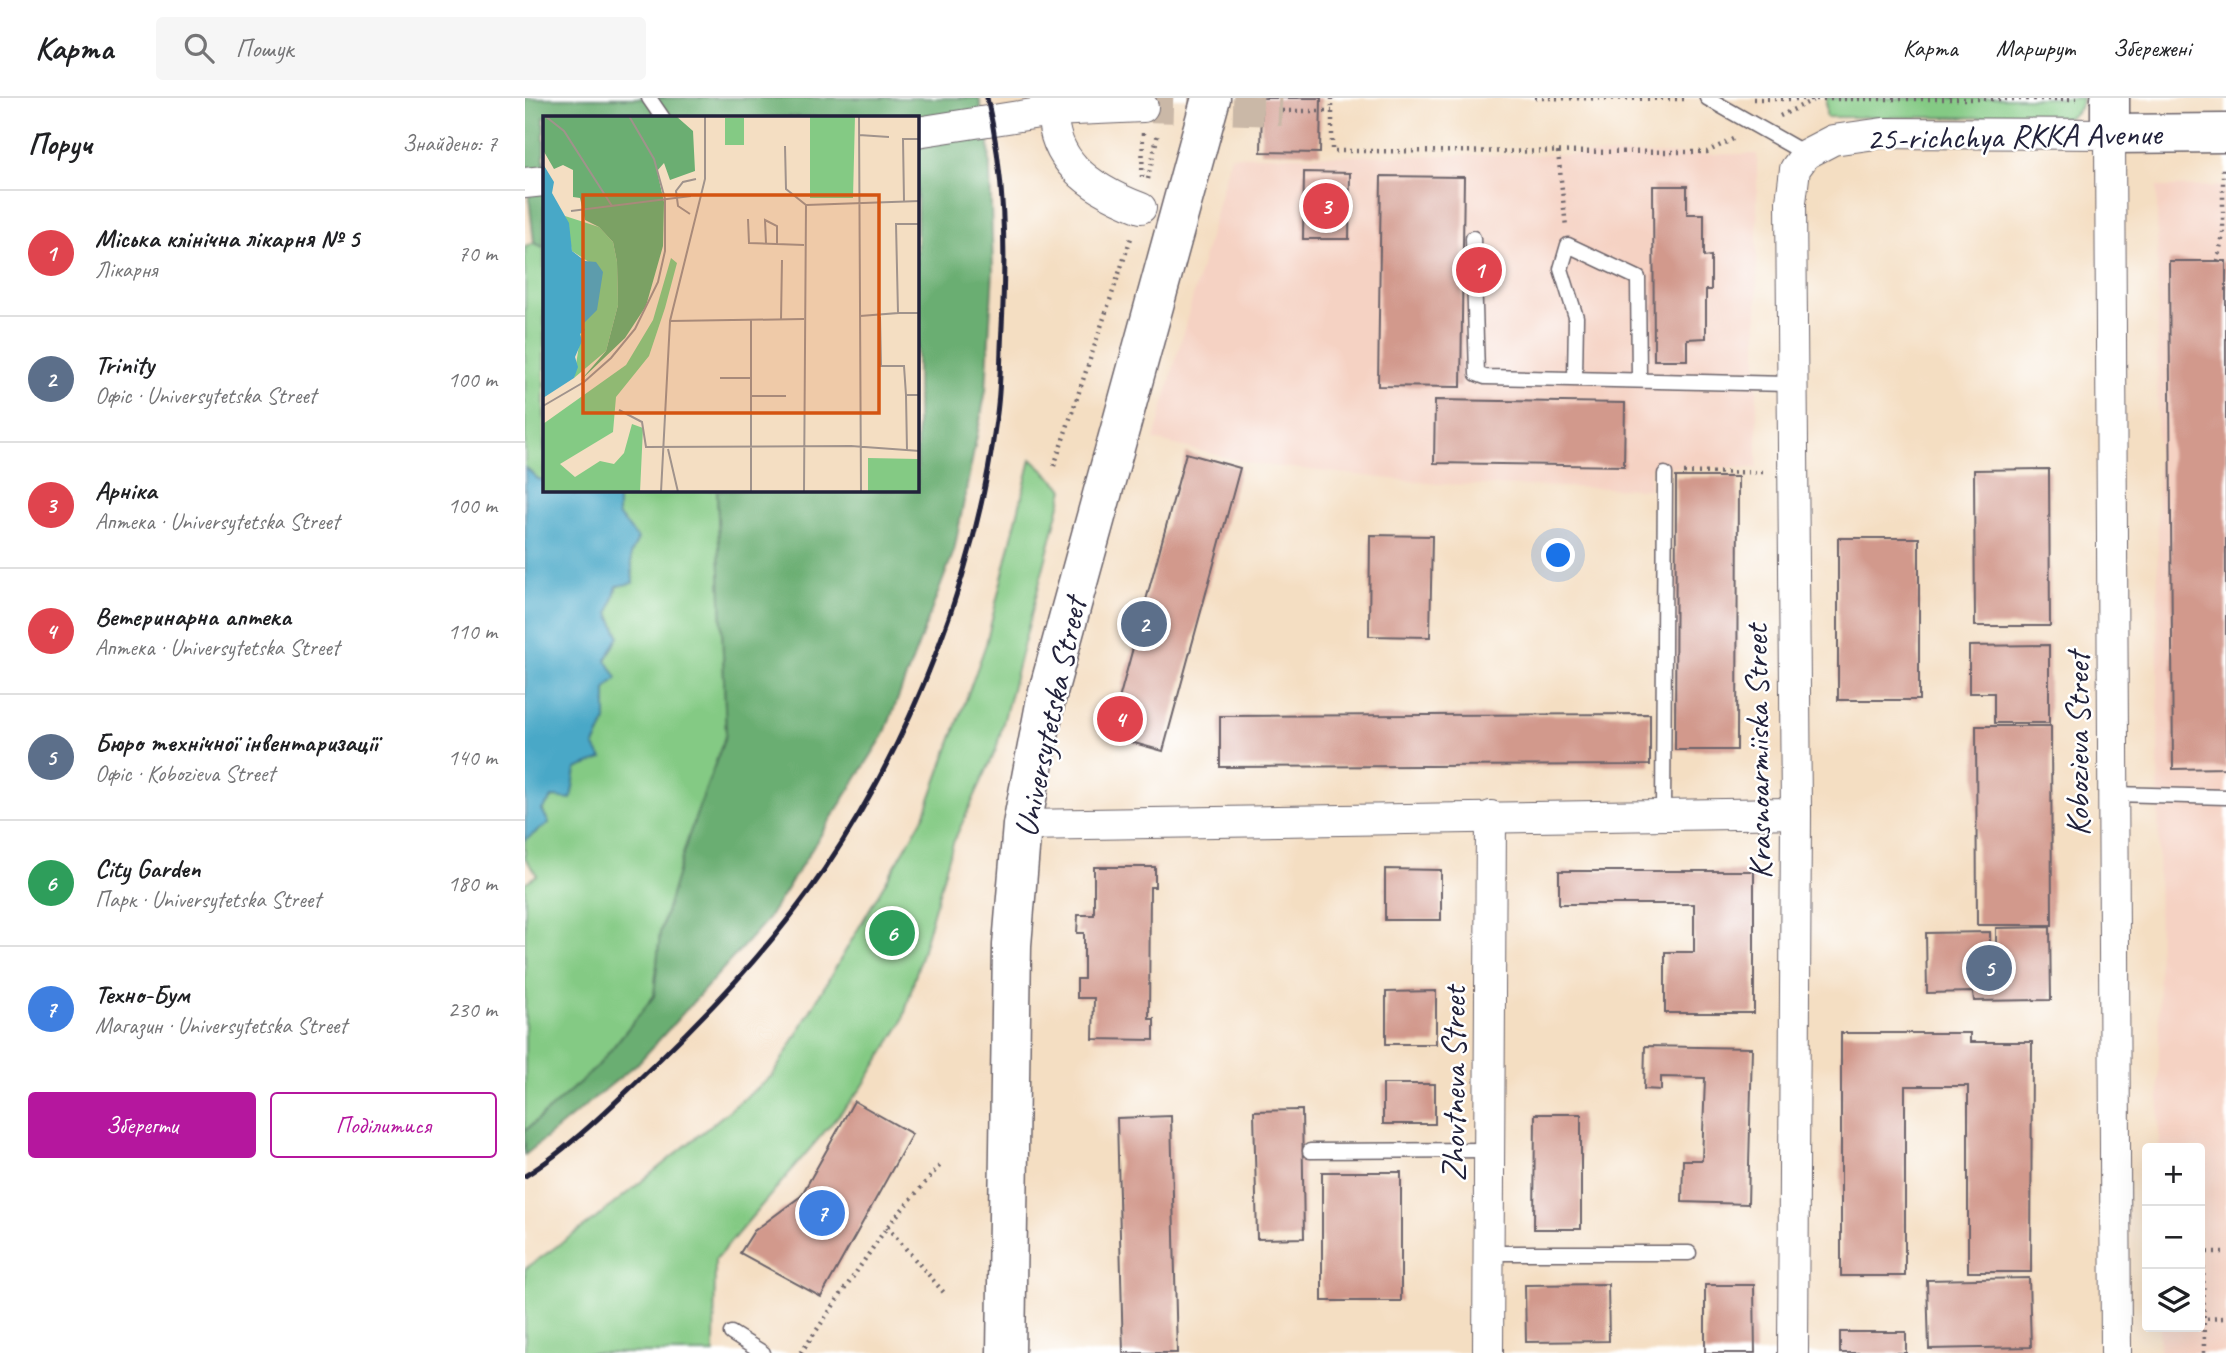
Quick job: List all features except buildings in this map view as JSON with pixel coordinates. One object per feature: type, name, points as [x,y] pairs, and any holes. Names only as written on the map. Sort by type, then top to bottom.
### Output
[{"type":"main road","name":"Universytetska Street","points":[[1006,1353],[1012,945],[1022,825],[1046,699],[1206,125],[1211,98]]},
{"type":"main road","name":"25-richchya RKKA Avenue","points":[[2110,110],[2225,149]]},
{"type":"street","points":[[919,132],[1053,104],[1152,115]]},
{"type":"street","points":[[1053,104],[1056,136],[1070,164],[1092,187],[1141,208]]},
{"type":"street","name":"25-richchya RKKA Avenue","points":[[1806,154],[1833,140],[2110,110]]},
{"type":"street","name":"Kobozieva Street","points":[[2110,110],[2116,1353]]},
{"type":"street","name":"Krasnoarmiiska Street","points":[[1793,1353],[1795,813],[1791,202],[1795,169],[1806,154]]},
{"type":"street","points":[[525,183],[543,181]]},
{"type":"street","points":[[1022,825],[1795,813]]},
{"type":"street","name":"Zhovtneva Street","points":[[1489,1353],[1491,816]]},
{"type":"lane","points":[[649,98],[661,116]]},
{"type":"lane","points":[[1708,98],[1806,154]]},
{"type":"lane","points":[[1473,238],[1477,374],[1485,377],[1792,384]]},
{"type":"lane","points":[[1575,377],[1576,317],[1561,270],[1568,245],[1639,278],[1639,379]]},
{"type":"lane","points":[[1663,814],[1665,474]]},
{"type":"lane","points":[[2114,794],[2226,797]]},
{"type":"lane","points":[[1310,1151],[1489,1150]]},
{"type":"lane","points":[[1489,1253],[1689,1253]]},
{"type":"lane","points":[[731,1333],[763,1353]]},
{"type":"path","points":[[1332,98],[1332,151],[1559,152],[1706,152],[1814,99]]},
{"type":"path","points":[[1535,98],[2055,99],[2110,110]]},
{"type":"path","points":[[1282,111],[1332,111]]},
{"type":"path","points":[[1054,466],[1141,208],[1152,115]]},
{"type":"path","points":[[1141,208],[1152,115]]},
{"type":"path","points":[[2217,261],[2225,236],[2225,149]]},
{"type":"path","points":[[1559,152],[1568,245]]},
{"type":"path","points":[[1665,474],[1792,471]]},
{"type":"path","points":[[801,1353],[887,1227],[942,1163]]},
{"type":"path","points":[[887,1227],[946,1295]]},
{"type":"path","points":[[2203,1269],[2203,1252],[2226,1252]]},
{"type":"path","points":[[2205,1319],[2226,1318]]},
{"type":"path","points":[[2203,1332],[2204,1353]]},
{"type":"shaded area","points":[[1757,154],[1757,468],[1651,467],[1649,489],[1438,484],[1255,464],[1154,440],[1231,156]]},
{"type":"shaded area","points":[[2226,186],[2226,1353],[2159,1353],[2160,1332],[2205,1332],[2205,1143],[2159,1143],[2157,187]]},
{"type":"green space","points":[[525,98],[979,98],[989,141],[993,270],[986,390],[954,551],[884,735],[767,920],[639,1062],[525,1155],[525,1131],[597,1067],[654,996],[660,933],[688,838],[726,734],[717,492],[919,492],[919,116],[543,116],[543,247],[534,243],[525,162]]},
{"type":"green space","points":[[1826,98],[2082,98],[2078,110],[2067,118],[1826,117]]},
{"type":"green space","points":[[534,243],[543,247],[543,480],[538,479],[525,467],[525,247]]},
{"type":"green space","points":[[1031,459],[1064,489],[996,750],[953,843],[902,1023],[861,1089],[715,1260],[714,1353],[525,1353],[525,1269],[595,1219],[773,1075],[924,816],[986,644]]},
{"type":"green space","points":[[610,492],[717,492],[726,734],[688,838],[660,933],[654,996],[597,1067],[525,1131],[525,883],[537,875],[525,858],[525,840],[549,823],[542,810],[594,745],[606,721],[606,660],[619,636],[609,613],[617,586],[633,582],[631,554],[618,515],[618,498]]},
{"type":"water","points":[[525,467],[538,479],[543,480],[543,492],[608,492],[618,498],[618,515],[638,539],[631,554],[633,583],[617,586],[609,613],[619,636],[606,660],[617,678],[606,688],[606,721],[594,745],[602,759],[576,769],[571,799],[553,797],[542,810],[549,823],[525,840]]},
{"type":"tunnel","points":[[1143,107],[1282,111]]},
{"type":"railway","points":[[525,1176],[560,1151],[613,1105],[705,1014],[768,944],[824,870],[856,820],[912,711],[956,596],[973,537],[998,409],[1004,240],[1001,183],[987,98]]},
{"type":"place","name":"Арніка","points":[[1326,206]]},
{"type":"place","name":"Міська клінічна лікарня № 5","points":[[1479,270]]},
{"type":"place","name":"Trinity","points":[[1144,624]]},
{"type":"place","name":"Ветеринарна аптека","points":[[1120,719]]},
{"type":"place","name":"City Garden","points":[[892,933]]},
{"type":"place","name":"Бюро технічної інвентаризації","points":[[1989,968]]},
{"type":"place","name":"Техно-Бум","points":[[822,1213]]}]
